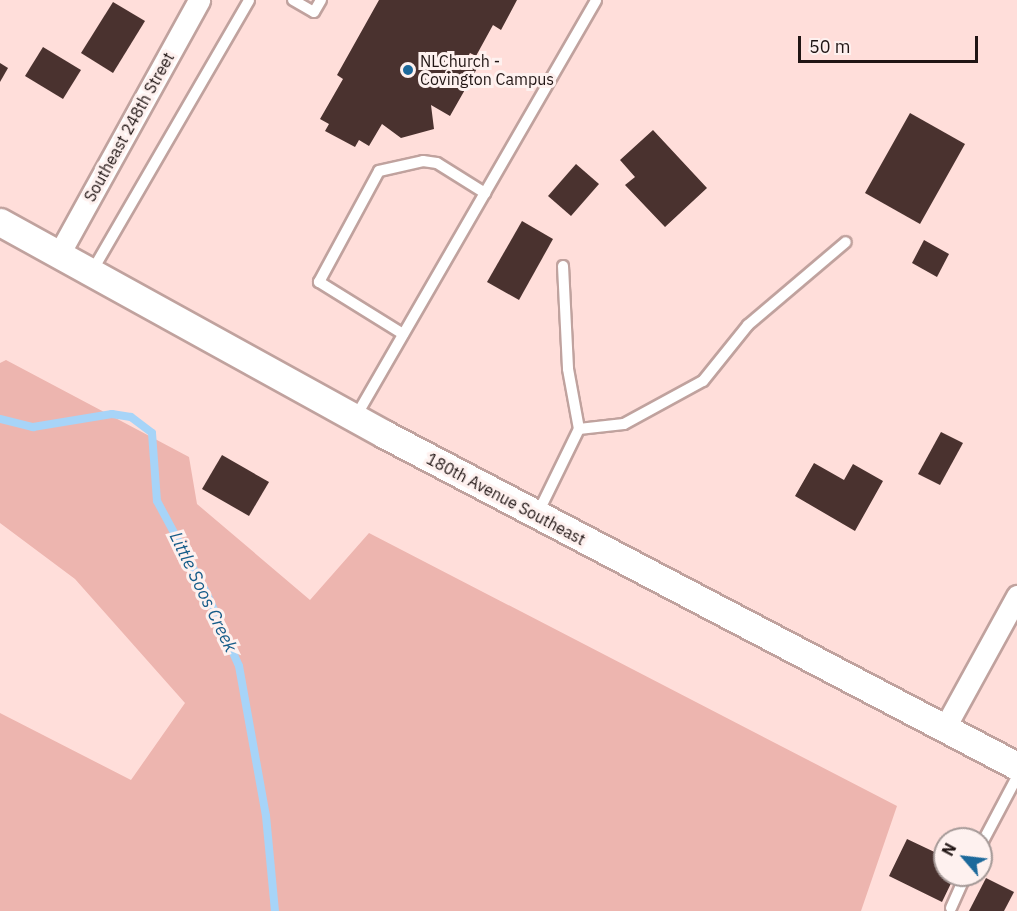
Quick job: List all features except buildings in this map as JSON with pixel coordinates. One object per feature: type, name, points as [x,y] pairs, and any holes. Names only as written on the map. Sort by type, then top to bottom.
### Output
[{"type":"street","name":"Southeast 248th Street","points":[[59,254],[199,0]]},
{"type":"street","name":"180th Avenue Southeast","points":[[0,222],[355,418],[1017,766]]},
{"type":"street","points":[[944,729],[1017,596]]},
{"type":"lane","points":[[91,273],[249,0]]},
{"type":"lane","points":[[293,0],[314,12],[321,0]]},
{"type":"lane","points":[[355,418],[596,0]]},
{"type":"lane","points":[[403,334],[319,282],[379,171],[423,161],[437,163],[485,193]]},
{"type":"lane","points":[[579,429],[624,424],[703,381],[748,325],[846,242]]},
{"type":"lane","points":[[537,515],[579,429],[568,369],[563,266]]},
{"type":"lane","points":[[991,827],[1017,777]]},
{"type":"lane","points":[[951,908],[961,887]]},
{"type":"shaded area","points":[[6,360],[189,457],[197,504],[310,600],[369,533],[897,806],[861,911],[0,911],[0,713],[131,780],[185,703],[75,579],[0,523],[0,363]]},
{"type":"waterway","name":"Little Soos Creek","points":[[0,419],[33,427],[112,414],[131,417],[152,433],[157,501],[206,592],[239,666],[266,816],[275,911]]},
{"type":"place","name":"NLChurch - Covington Campus","points":[[408,70]]}]
